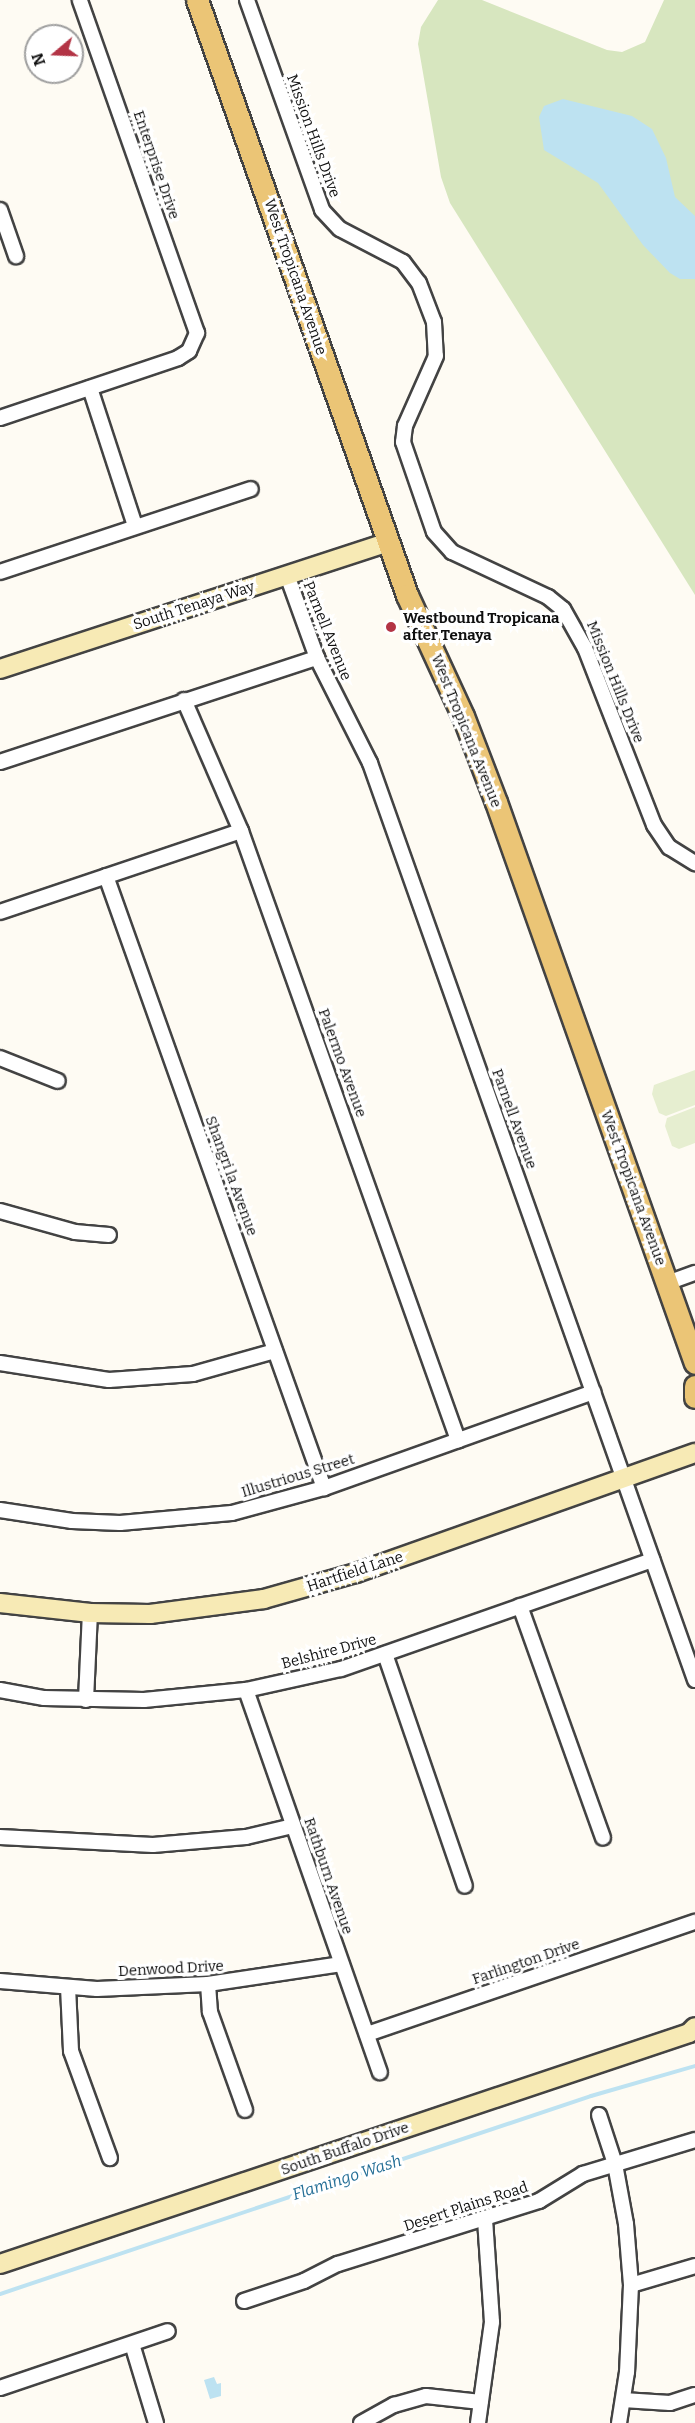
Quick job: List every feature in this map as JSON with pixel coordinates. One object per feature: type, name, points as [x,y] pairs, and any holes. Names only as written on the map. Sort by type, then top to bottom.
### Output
[{"type":"main road","name":"West Tropicana Avenue","points":[[197,0],[407,595],[463,716],[496,802],[695,1363]]},
{"type":"main road","points":[[695,1386],[695,1397]]},
{"type":"street","name":"Enterprise Drive","points":[[80,0],[197,333],[195,342],[178,358],[90,388]]},
{"type":"street","name":"Mission Hills Drive","points":[[248,0],[322,210],[340,229],[404,262],[419,283],[434,322],[436,356],[408,419],[403,442],[434,532],[452,552],[548,597],[563,609],[585,648],[658,833],[669,847],[695,863]]},
{"type":"street","points":[[0,210],[16,255]]},
{"type":"street","points":[[0,418],[90,388],[135,526]]},
{"type":"street","points":[[0,572],[251,489]]},
{"type":"street","name":"South Tenaya Way","points":[[0,669],[389,542]]},
{"type":"street","name":"Parnell Avenue","points":[[287,575],[317,658],[370,763],[695,1680]]},
{"type":"street","points":[[0,762],[317,658]]},
{"type":"street","name":"Palermo Avenue","points":[[184,700],[242,831],[458,1440]]},
{"type":"street","points":[[0,912],[242,831]]},
{"type":"street","name":"Shangri la Avenue","points":[[106,876],[324,1488]]},
{"type":"street","points":[[0,1058],[58,1081]]},
{"type":"street","points":[[0,1211],[75,1232],[109,1235]]},
{"type":"street","points":[[667,1283],[695,1273]]},
{"type":"street","points":[[0,1363],[109,1380],[193,1374],[275,1350]]},
{"type":"street","name":"Illustrious Street","points":[[0,1510],[72,1521],[196,1519],[232,1513],[324,1488],[594,1392]]},
{"type":"street","name":"Hartfield Lane","points":[[0,1603],[90,1613],[175,1613],[303,1590],[695,1453]]},
{"type":"street","name":"Belshire Drive","points":[[0,1690],[86,1700],[144,1700],[246,1690],[341,1669],[652,1560]]},
{"type":"street","points":[[520,1606],[603,1838]]},
{"type":"street","points":[[86,1700],[90,1613]]},
{"type":"street","points":[[386,1654],[465,1886]]},
{"type":"street","name":"Rathburn Avenue","points":[[246,1690],[380,2072]]},
{"type":"street","points":[[0,1837],[153,1845],[246,1837],[293,1826]]},
{"type":"street","name":"Farlington Drive","points":[[367,2034],[695,1922]]},
{"type":"street","name":"Denwood Drive","points":[[0,1981],[68,1987],[208,1984],[342,1964]]},
{"type":"street","points":[[208,1984],[210,2012],[244,2110]]},
{"type":"street","points":[[68,1987],[71,2050],[110,2158]]},
{"type":"street","name":"South Buffalo Drive","points":[[0,2264],[693,2031]]},
{"type":"street","points":[[599,2115],[615,2164],[626,2224],[631,2285],[623,2400],[619,2423]]},
{"type":"street","name":"Desert Plains Road","points":[[244,2301],[304,2282],[338,2264],[538,2201],[583,2174],[695,2140]]},
{"type":"street","points":[[478,2423],[492,2322],[485,2218]]},
{"type":"street","points":[[631,2285],[695,2266]]},
{"type":"street","points":[[0,2388],[168,2331]]},
{"type":"street","points":[[132,2344],[156,2423]]},
{"type":"street","points":[[623,2400],[670,2403],[695,2395]]},
{"type":"street","points":[[362,2423],[394,2405],[426,2397],[481,2402]]},
{"type":"green space","points":[[438,0],[482,0],[607,50],[622,52],[645,42],[664,0],[695,0],[695,595],[450,203],[441,177],[418,44],[421,27]]},
{"type":"green space","points":[[695,1070],[695,1105],[666,1116],[659,1113],[652,1094],[654,1085]]},
{"type":"green space","points":[[695,1107],[695,1143],[679,1149],[672,1146],[665,1126],[667,1118]]},
{"type":"water","points":[[563,99],[632,116],[652,129],[666,158],[675,197],[695,216],[695,279],[680,279],[670,273],[643,245],[598,183],[544,150],[539,117],[544,106]]},
{"type":"water","points":[[214,2377],[217,2384],[221,2383],[221,2396],[210,2399],[204,2380]]},
{"type":"waterway","name":"Flamingo Wash","points":[[0,2294],[591,2096],[695,2066]]},
{"type":"place","name":"Westbound Tropicana after Tenaya","points":[[391,627]]}]
